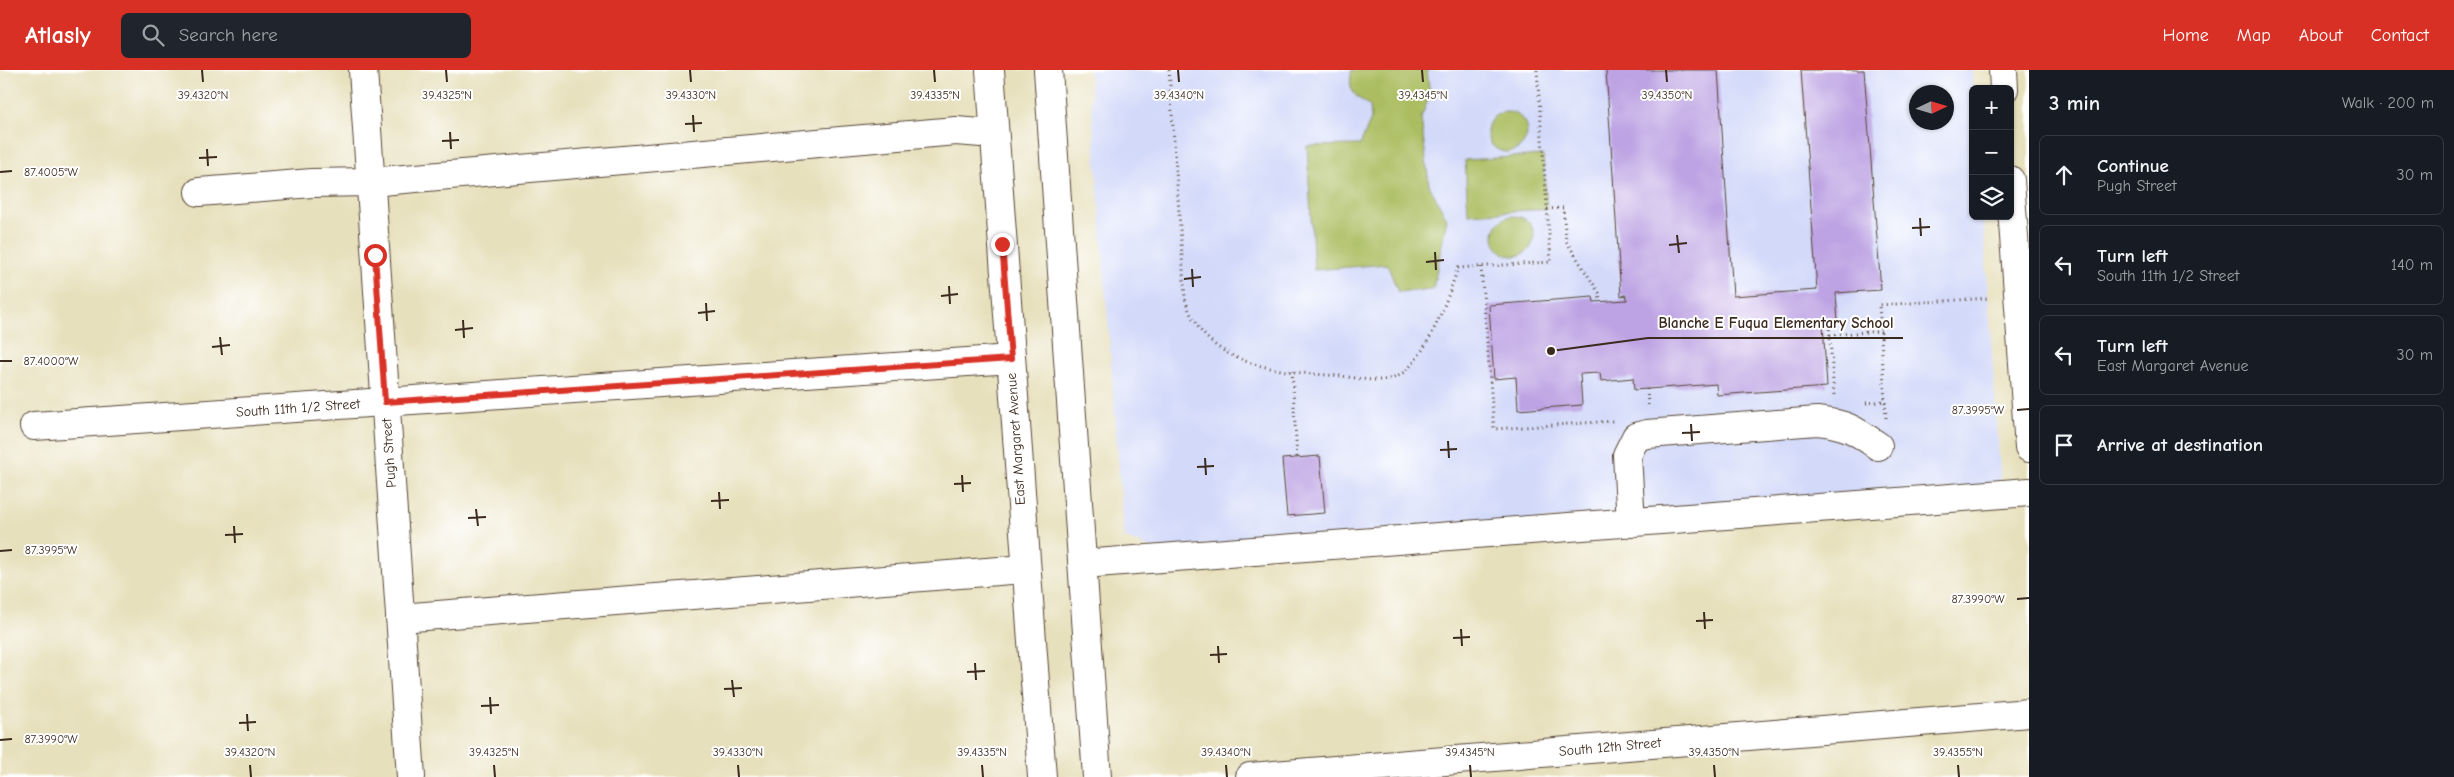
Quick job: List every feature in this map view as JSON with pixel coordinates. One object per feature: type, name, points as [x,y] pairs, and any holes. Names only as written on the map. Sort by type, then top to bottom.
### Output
[{"type":"street","name":"Pugh Street","points":[[362,70],[411,777]]},
{"type":"street","name":"East Margaret Avenue","points":[[990,70],[1025,570],[1042,777]]},
{"type":"street","points":[[1048,70],[1097,777]]},
{"type":"street","points":[[2002,70],[2004,85]]},
{"type":"street","points":[[198,192],[321,182],[370,182],[956,131],[994,134]]},
{"type":"street","points":[[2014,210],[2023,279],[2029,448]]},
{"type":"street","name":"South 11th 1/2 Street","points":[[34,426],[1011,359]]},
{"type":"street","points":[[1631,522],[1627,455],[1636,437],[1647,434],[1817,421],[1842,424],[1882,435]]},
{"type":"street","points":[[1083,564],[2029,492]]},
{"type":"street","points":[[400,618],[1025,570]]},
{"type":"street","name":"South 12th Street","points":[[1250,777],[2029,713]]},
{"type":"path","points":[[1169,70],[1185,298],[1189,312],[1206,338],[1221,350],[1256,365],[1292,371],[1386,379],[1397,376],[1415,358],[1436,326],[1458,268],[1551,262],[1537,70]]},
{"type":"path","points":[[1547,209],[1563,208],[1566,241],[1599,293],[1600,302]]},
{"type":"path","points":[[1481,266],[1494,429],[1620,420]]},
{"type":"path","points":[[1882,435],[1885,401],[1879,305],[1993,297]]},
{"type":"path","points":[[1829,324],[1834,396]]},
{"type":"path","points":[[1830,334],[1881,331]]},
{"type":"path","points":[[1292,371],[1297,458]]},
{"type":"path","points":[[1860,403],[1885,401]]},
{"type":"shaded area","points":[[1089,70],[1972,70],[1972,85],[1969,85],[1969,220],[1983,220],[2001,486],[1152,549],[1124,537]]},
{"type":"green space","points":[[1352,70],[1427,70],[1430,95],[1421,118],[1429,185],[1447,219],[1433,289],[1398,292],[1387,264],[1314,270],[1307,146],[1360,145],[1371,119],[1370,106],[1360,99],[1351,88]]},
{"type":"green space","points":[[1511,112],[1518,115],[1524,121],[1527,132],[1526,140],[1518,149],[1511,152],[1503,152],[1496,149],[1488,140],[1487,128],[1490,121],[1499,113]]},
{"type":"green space","points":[[1543,155],[1547,209],[1468,214],[1465,160]]},
{"type":"green space","points":[[1518,216],[1525,219],[1531,225],[1534,236],[1533,244],[1525,253],[1518,256],[1510,256],[1503,253],[1495,244],[1494,232],[1497,225],[1506,217]]},
{"type":"building","points":[[1606,70],[1718,70],[1733,296],[1817,290],[1801,70],[1864,70],[1881,290],[1836,293],[1838,323],[1823,324],[1827,387],[1717,395],[1716,384],[1634,390],[1633,378],[1601,381],[1600,373],[1580,374],[1582,405],[1518,410],[1516,377],[1494,379],[1489,305],[1593,297],[1594,302],[1627,300],[1626,295],[1621,296]]},
{"type":"building","points":[[1320,456],[1325,513],[1287,516],[1282,459]]},
{"type":"place","name":"Blanche E Fuqua Elementary School","points":[[1551,351]]},
{"type":"route","points":[[375,255],[385,402],[1011,359],[1002,244]]}]
